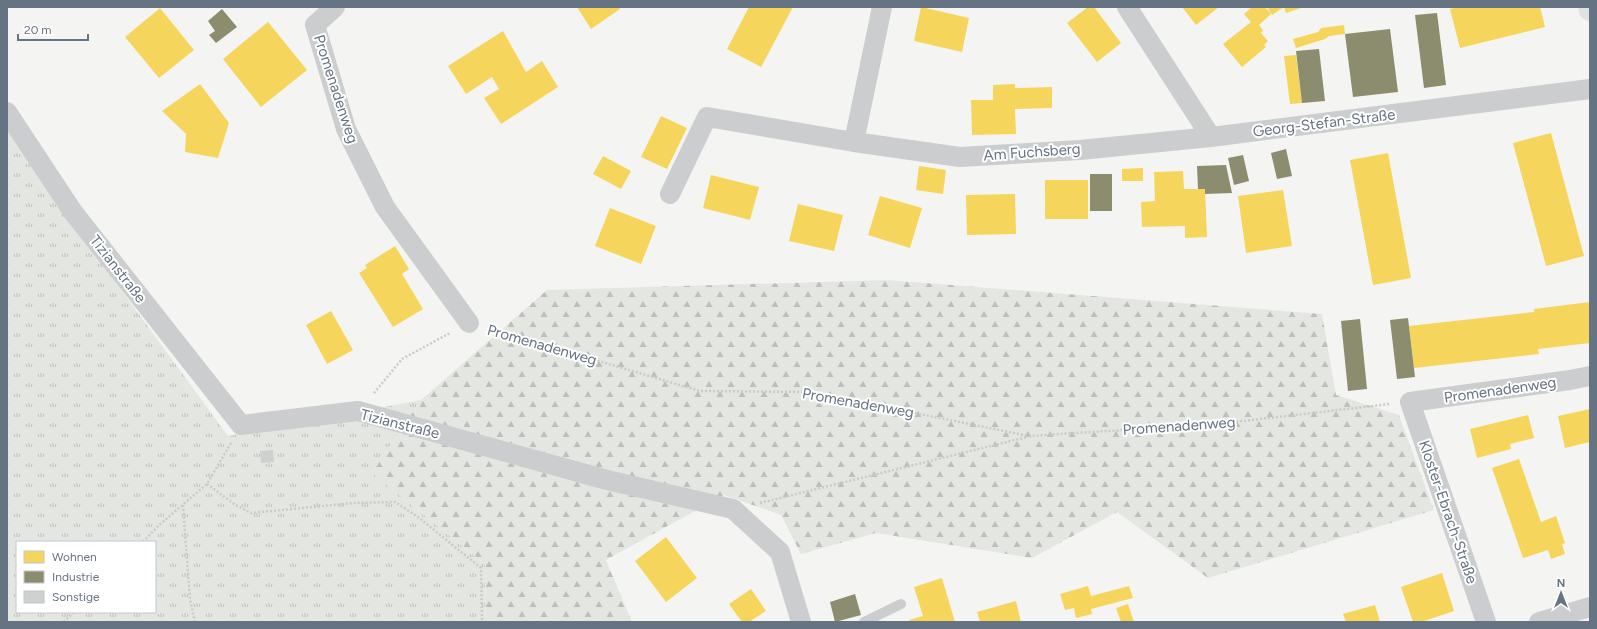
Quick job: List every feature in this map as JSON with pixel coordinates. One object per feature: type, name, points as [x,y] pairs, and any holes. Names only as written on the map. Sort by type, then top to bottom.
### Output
[{"type":"street","name":"Promenadenweg","points":[[335,7],[315,26],[346,130],[385,206],[469,323]]},
{"type":"street","points":[[854,142],[882,7]]},
{"type":"street","points":[[1127,7],[1211,136]]},
{"type":"street","name":"Georg-Stefan-Straße","points":[[1211,136],[1590,89]]},
{"type":"street","name":"Tizianstraße","points":[[7,112],[73,212],[241,425],[358,411],[607,480],[733,509],[780,552],[801,622]]},
{"type":"street","name":"Am Fuchsberg","points":[[670,194],[706,117],[854,142],[960,157],[1080,150],[1211,136]]},
{"type":"street","name":"Promenadenweg","points":[[1410,402],[1590,376]]},
{"type":"street","name":"Kloster-Ebrach-Straße","points":[[1410,402],[1486,622]]},
{"type":"street","points":[[1539,622],[1590,607]]},
{"type":"lane","points":[[864,622],[901,604]]},
{"type":"path","points":[[358,411],[402,359],[469,323]]},
{"type":"path","name":"Promenadenweg","points":[[469,323],[700,391],[811,392],[1029,436],[1217,424],[1410,402]]},
{"type":"path","points":[[143,541],[207,484],[241,425]]},
{"type":"path","points":[[733,509],[1029,436]]},
{"type":"path","points":[[207,484],[234,504],[251,513],[354,503],[395,502],[418,517],[480,568],[482,622]]},
{"type":"path","points":[[183,505],[190,600],[195,622]]},
{"type":"path","points":[[64,622],[73,613]]},
{"type":"green space","points":[[7,125],[68,217],[228,436],[421,400],[372,473],[485,564],[486,622],[7,622]]},
{"type":"green space","points":[[887,280],[1322,314],[1336,395],[1399,415],[1434,510],[1208,578],[1117,512],[1032,558],[876,533],[801,554],[781,515],[724,495],[606,560],[632,622],[486,622],[485,564],[372,473],[421,400],[547,290]]},
{"type":"building: Wohnen","points":[[577,7],[619,7],[620,9],[591,29]]},
{"type":"building: Wohnen","points":[[749,7],[793,7],[761,67],[727,49]]},
{"type":"building: Wohnen","points":[[921,7],[969,18],[962,52],[914,41]]},
{"type":"building: Wohnen","points":[[1088,7],[1094,7],[1121,43],[1097,62],[1067,23]]},
{"type":"building: Wohnen","points":[[1182,7],[1219,7],[1196,25]]},
{"type":"building: Wohnen","points":[[1252,7],[1265,7],[1271,14],[1259,25],[1263,30],[1261,33],[1268,41],[1264,45],[1266,47],[1242,67],[1223,44],[1251,22],[1244,14]]},
{"type":"building: Wohnen","points":[[1267,7],[1284,7],[1272,15]]},
{"type":"building: Wohnen","points":[[1284,7],[1304,7],[1286,13]]},
{"type":"building: Wohnen","points":[[1458,7],[1540,7],[1545,27],[1460,48],[1450,9]]},
{"type":"building: Wohnen","points":[[160,8],[194,50],[159,78],[125,37]]},
{"type":"building: Wohnen","points":[[268,22],[307,70],[261,107],[223,59]]},
{"type":"building: Wohnen","points":[[1344,25],[1345,34],[1329,36],[1325,39],[1296,48],[1293,39],[1318,32],[1321,28]]},
{"type":"building: Wohnen","points":[[503,31],[526,72],[542,61],[558,87],[501,124],[484,98],[499,89],[492,77],[466,94],[448,66]]},
{"type":"building: Wohnen","points":[[1296,55],[1302,103],[1290,104],[1284,56]]},
{"type":"building: Wohnen","points":[[200,84],[229,123],[218,158],[185,152],[186,134],[162,111]]},
{"type":"building: Wohnen","points":[[1015,84],[1015,88],[1052,87],[1052,108],[1015,109],[1016,134],[972,135],[971,100],[993,100],[993,85]]},
{"type":"building: Wohnen","points":[[661,116],[687,128],[667,169],[641,157]]},
{"type":"building: Wohnen","points":[[1551,133],[1584,256],[1546,266],[1513,143]]},
{"type":"building: Wohnen","points":[[1388,153],[1411,278],[1373,285],[1350,160]]},
{"type":"building: Wohnen","points":[[603,156],[631,171],[621,189],[593,174]]},
{"type":"building: Wohnen","points":[[919,166],[946,170],[943,194],[916,190]]},
{"type":"building: Wohnen","points":[[1143,168],[1143,181],[1122,181],[1122,169]]},
{"type":"building: Wohnen","points":[[1183,171],[1184,189],[1205,189],[1207,237],[1185,238],[1185,226],[1142,227],[1141,202],[1155,201],[1154,172]]},
{"type":"building: Wohnen","points":[[711,175],[759,187],[750,220],[703,208]]},
{"type":"building: Wohnen","points":[[1045,180],[1088,180],[1088,219],[1045,219]]},
{"type":"building: Wohnen","points":[[1283,190],[1292,246],[1246,253],[1238,196]]},
{"type":"building: Wohnen","points":[[1015,194],[1016,234],[967,235],[966,195]]},
{"type":"building: Wohnen","points":[[880,196],[922,208],[910,248],[868,235]]},
{"type":"building: Wohnen","points":[[798,204],[843,215],[834,251],[789,241]]},
{"type":"building: Wohnen","points":[[610,208],[656,226],[641,264],[595,246]]},
{"type":"building: Wohnen","points":[[395,246],[409,269],[402,274],[423,309],[393,327],[359,273],[367,268],[365,265]]},
{"type":"building: Wohnen","points":[[1590,302],[1590,343],[1538,349],[1539,354],[1414,368],[1409,326],[1534,312],[1534,309]]},
{"type":"building: Wohnen","points":[[331,311],[353,350],[327,364],[306,325]]},
{"type":"building: Wohnen","points":[[1590,409],[1590,442],[1565,448],[1558,416]]},
{"type":"building: Wohnen","points":[[1528,415],[1534,438],[1510,444],[1511,449],[1477,458],[1470,429]]},
{"type":"building: Wohnen","points":[[1519,459],[1541,522],[1556,516],[1565,543],[1562,544],[1565,554],[1551,559],[1548,550],[1523,558],[1492,468]]},
{"type":"building: Wohnen","points":[[666,537],[697,578],[666,602],[635,561]]},
{"type":"building: Wohnen","points":[[1442,573],[1454,611],[1421,622],[1413,622],[1401,587]]},
{"type":"building: Wohnen","points":[[942,578],[955,622],[910,622],[909,620],[923,616],[914,587]]},
{"type":"building: Wohnen","points":[[1088,586],[1091,596],[1129,586],[1133,598],[1091,609],[1092,614],[1076,618],[1074,608],[1065,610],[1060,594]]},
{"type":"building: Wohnen","points":[[751,589],[766,611],[749,622],[742,622],[729,604]]},
{"type":"building: Wohnen","points":[[1016,601],[1021,622],[980,622],[977,612]]},
{"type":"building: Wohnen","points":[[1128,604],[1134,622],[1121,622],[1116,608]]},
{"type":"building: Wohnen","points":[[1375,605],[1380,622],[1346,622],[1343,614]]},
{"type":"building: Industrie","points":[[222,9],[237,27],[216,43],[209,35],[215,31],[208,21]]},
{"type":"building: Industrie","points":[[1437,13],[1446,85],[1424,88],[1415,15]]},
{"type":"building: Industrie","points":[[1390,29],[1398,92],[1353,97],[1345,34]]},
{"type":"building: Industrie","points":[[1319,49],[1325,101],[1302,103],[1296,51]]},
{"type":"building: Industrie","points":[[1286,149],[1292,176],[1277,179],[1271,153]]},
{"type":"building: Industrie","points":[[1243,155],[1249,181],[1234,185],[1228,158]]},
{"type":"building: Industrie","points":[[1226,165],[1232,193],[1205,194],[1205,189],[1198,189],[1197,166]]},
{"type":"building: Industrie","points":[[1090,174],[1112,174],[1112,211],[1090,211]]},
{"type":"building: Industrie","points":[[1408,318],[1415,377],[1397,379],[1390,320]]},
{"type":"building: Industrie","points":[[1360,319],[1367,389],[1348,391],[1341,321]]},
{"type":"building: Industrie","points":[[855,594],[861,615],[835,622],[830,602]]},
{"type":"building: Sonstige","points":[[273,450],[274,462],[261,463],[260,451]]}]
